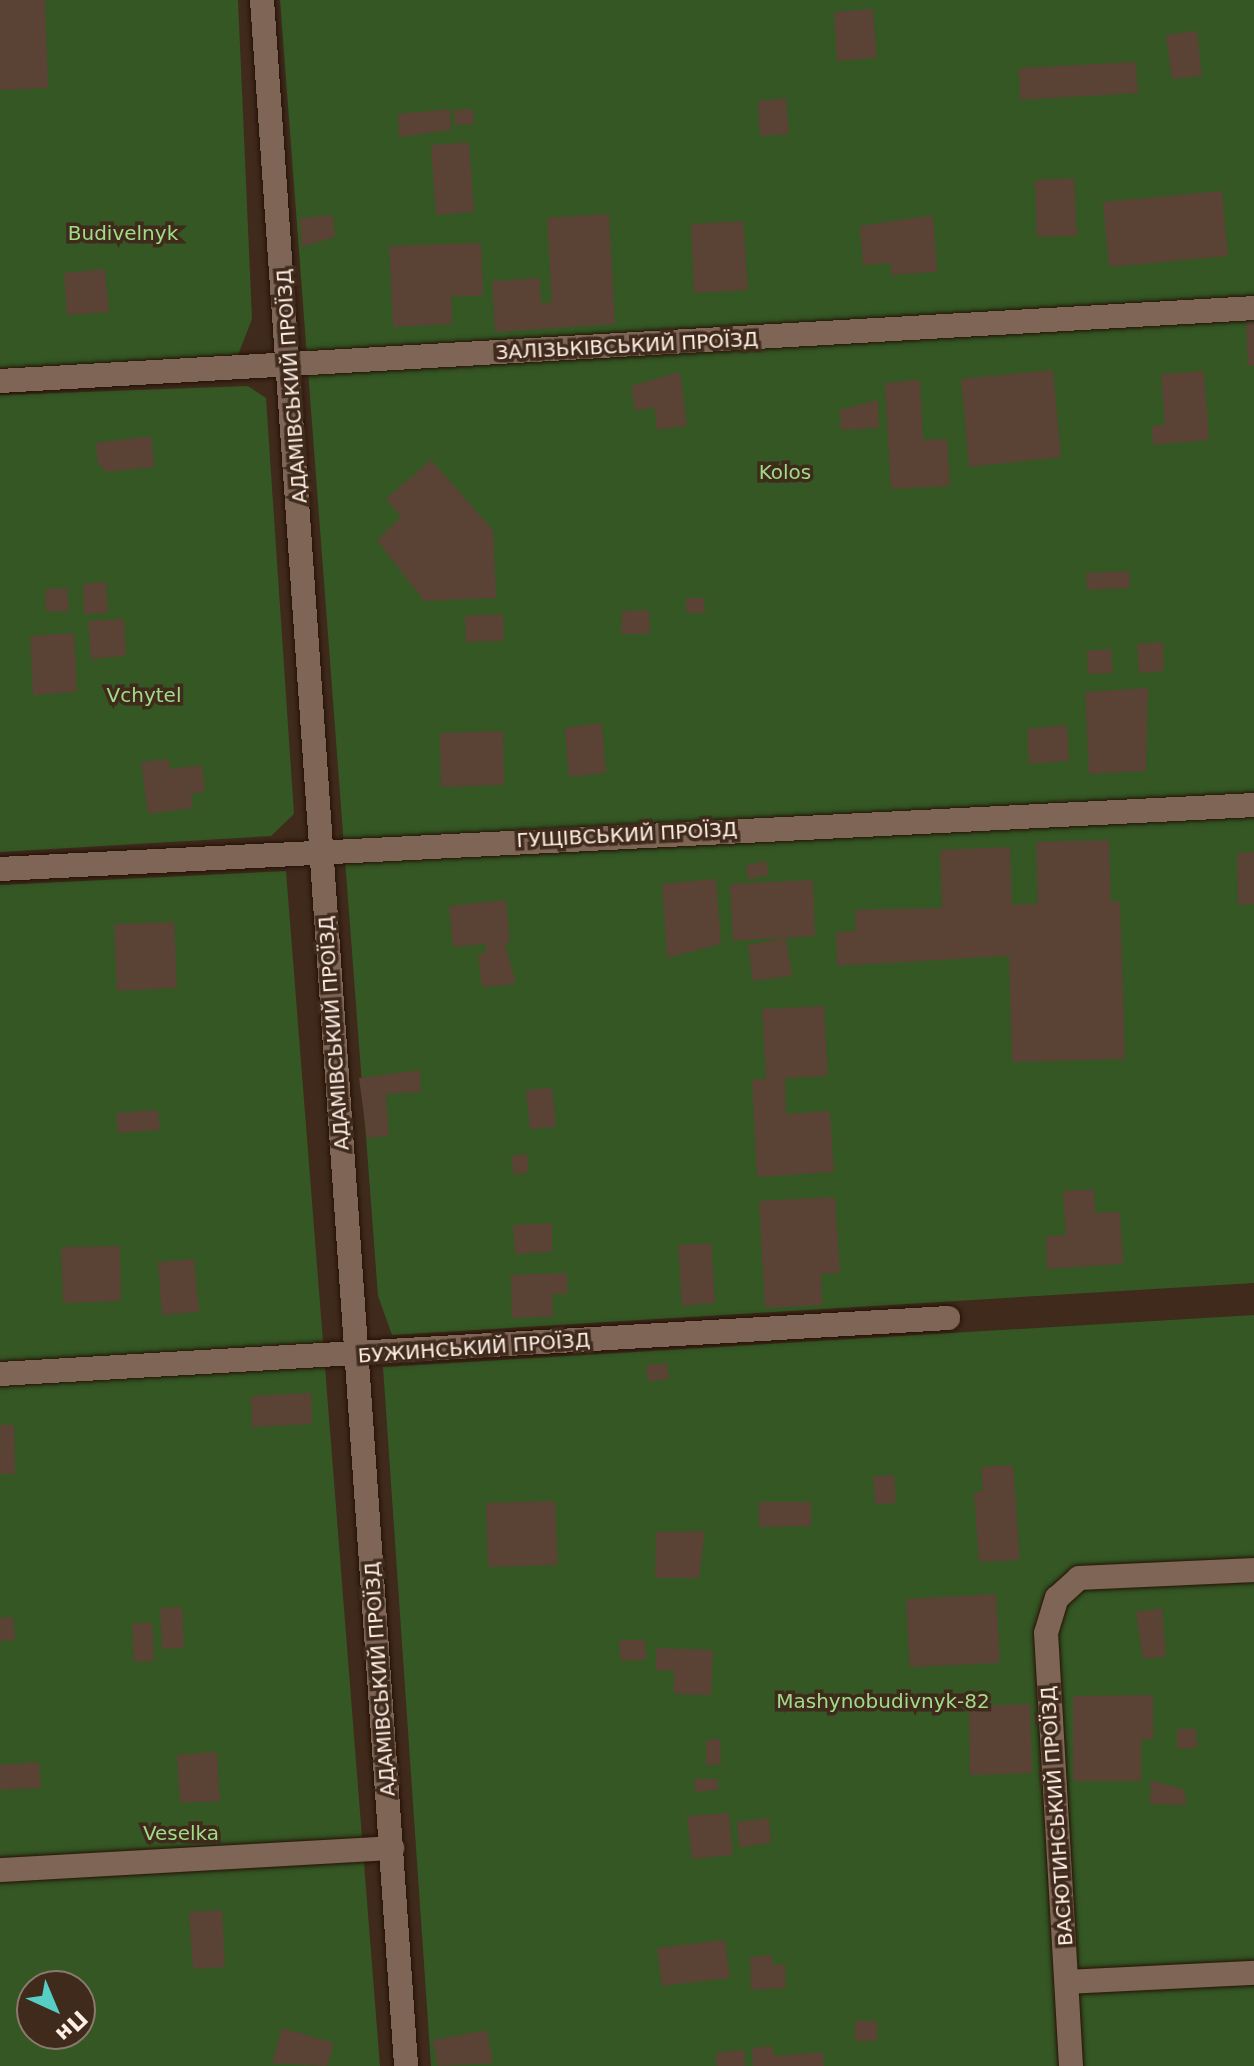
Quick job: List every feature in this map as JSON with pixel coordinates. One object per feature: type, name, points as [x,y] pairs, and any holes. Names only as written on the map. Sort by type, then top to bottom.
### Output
[{"type":"lane","name":"АДАМІВСЬКИЙ ПРОЇЗД","points":[[262,0],[293,366],[320,850],[406,2066]]},
{"type":"lane","name":"ЗАЛІЗЬКІВСЬКИЙ ПРОЇЗД","points":[[0,381],[1254,308]]},
{"type":"lane","name":"ГУЩІВСЬКИЙ ПРОЇЗД","points":[[0,869],[320,850],[1254,805]]},
{"type":"lane","name":"БУЖИНСЬКИЙ ПРОЇЗД","points":[[0,1374],[948,1318]]},
{"type":"lane","name":"ВАСЮТИНСЬКИЙ ПРОЇЗД","points":[[1071,2066],[1046,1633],[1057,1598],[1079,1578],[1254,1570]]},
{"type":"lane","points":[[0,1870],[392,1848]]},
{"type":"lane","points":[[1067,1982],[1254,1973]]},
{"type":"green space","name":"Budivelnyk","points":[[0,0],[238,0],[252,319],[238,355],[0,369]]},
{"type":"green space","name":"Kolos","points":[[280,0],[1254,0],[1254,1283],[392,1335],[378,1296]]},
{"type":"green space","name":"Vchytel","points":[[248,386],[266,398],[294,814],[271,836],[0,852],[0,395]]},
{"type":"green space","name":"Veselka","points":[[286,871],[380,2066],[0,2066],[0,885]]},
{"type":"green space","name":"Mashynobudivnyk-82","points":[[1254,1315],[1254,2066],[431,2066],[383,1367]]},
{"type":"building","points":[[0,0],[45,0],[48,88],[0,90]]},
{"type":"building","points":[[873,9],[877,58],[837,61],[834,12]]},
{"type":"building","points":[[1197,31],[1202,76],[1172,79],[1166,35]]},
{"type":"building","points":[[1136,62],[1138,93],[1020,100],[1019,68]]},
{"type":"building","points":[[786,98],[789,134],[760,136],[758,101]]},
{"type":"building","points":[[450,109],[451,130],[399,137],[398,114]]},
{"type":"building","points":[[473,109],[474,124],[455,125],[454,110]]},
{"type":"building","points":[[469,142],[474,212],[436,215],[431,145]]},
{"type":"building","points":[[1074,178],[1077,236],[1037,237],[1035,180]]},
{"type":"building","points":[[1222,191],[1228,256],[1109,267],[1103,202]]},
{"type":"building","points":[[609,214],[615,324],[495,332],[492,281],[540,278],[541,303],[552,303],[547,218]]},
{"type":"building","points":[[333,215],[335,237],[302,247],[300,218]]},
{"type":"building","points":[[933,215],[937,272],[891,275],[891,263],[863,265],[860,226]]},
{"type":"building","points":[[743,221],[748,290],[694,293],[691,224]]},
{"type":"building","points":[[481,243],[483,296],[451,296],[452,324],[393,327],[389,246]]},
{"type":"building","points":[[105,269],[109,312],[67,315],[64,273]]},
{"type":"building","points":[[1254,322],[1254,366],[1248,366],[1246,323]]},
{"type":"building","points":[[1053,370],[1061,457],[969,467],[961,379]]},
{"type":"building","points":[[1204,371],[1209,440],[1153,445],[1152,426],[1165,425],[1161,374]]},
{"type":"building","points":[[680,372],[687,426],[657,430],[654,407],[635,411],[631,386]]},
{"type":"building","points":[[920,380],[923,440],[947,439],[950,486],[891,489],[885,383]]},
{"type":"building","points":[[878,400],[879,428],[841,430],[840,410]]},
{"type":"building","points":[[151,436],[154,467],[106,472],[98,464],[96,443]]},
{"type":"building","points":[[431,460],[493,530],[496,598],[424,601],[377,540],[401,517],[386,499]]},
{"type":"building","points":[[1129,571],[1130,588],[1087,590],[1086,573]]},
{"type":"building","points":[[106,582],[108,613],[84,614],[83,584]]},
{"type":"building","points":[[67,588],[69,611],[46,612],[45,589]]},
{"type":"building","points":[[686,598],[704,598],[705,613],[686,613]]},
{"type":"building","points":[[649,610],[650,634],[621,634],[622,611]]},
{"type":"building","points":[[503,614],[504,641],[466,642],[465,616]]},
{"type":"building","points":[[124,619],[126,656],[91,659],[88,621]]},
{"type":"building","points":[[74,633],[77,692],[33,695],[30,636]]},
{"type":"building","points":[[1163,642],[1164,671],[1139,673],[1137,644]]},
{"type":"building","points":[[1111,649],[1113,673],[1088,674],[1087,651]]},
{"type":"building","points":[[1148,688],[1146,771],[1089,774],[1085,692]]},
{"type":"building","points":[[602,723],[606,773],[569,777],[565,728]]},
{"type":"building","points":[[1067,725],[1069,761],[1029,764],[1027,729]]},
{"type":"building","points":[[503,731],[504,785],[441,787],[440,733]]},
{"type":"building","points":[[169,759],[170,769],[202,765],[205,792],[191,794],[193,808],[148,814],[141,762]]},
{"type":"building","points":[[1109,840],[1111,902],[1120,902],[1125,1059],[1012,1062],[1009,956],[837,966],[836,932],[856,931],[855,910],[942,908],[940,850],[1010,847],[1012,905],[1038,904],[1036,842]]},
{"type":"building","points":[[1254,852],[1254,904],[1238,905],[1237,853]]},
{"type":"building","points":[[766,861],[769,875],[748,879],[746,865]]},
{"type":"building","points":[[716,879],[721,944],[667,958],[662,884]]},
{"type":"building","points":[[813,880],[815,936],[733,941],[730,884]]},
{"type":"building","points":[[506,900],[510,943],[505,943],[516,984],[482,987],[478,954],[486,953],[486,944],[453,947],[449,906]]},
{"type":"building","points":[[174,922],[177,988],[117,991],[114,924]]},
{"type":"building","points":[[786,938],[792,976],[753,981],[748,945]]},
{"type":"building","points":[[824,1006],[828,1076],[785,1078],[786,1114],[830,1111],[834,1172],[757,1177],[752,1080],[766,1079],[762,1009]]},
{"type":"building","points":[[420,1070],[421,1092],[386,1094],[389,1136],[367,1138],[359,1078]]},
{"type":"building","points":[[552,1088],[556,1127],[530,1129],[526,1090]]},
{"type":"building","points":[[158,1110],[160,1130],[118,1133],[116,1113]]},
{"type":"building","points":[[527,1154],[529,1172],[514,1175],[511,1156]]},
{"type":"building","points":[[1094,1189],[1095,1213],[1120,1212],[1123,1264],[1047,1269],[1046,1236],[1066,1235],[1063,1191]]},
{"type":"building","points":[[835,1197],[840,1273],[821,1274],[822,1305],[765,1308],[759,1201]]},
{"type":"building","points":[[552,1223],[552,1252],[515,1254],[513,1225]]},
{"type":"building","points":[[711,1243],[715,1303],[682,1306],[678,1245]]},
{"type":"building","points":[[120,1246],[121,1301],[63,1303],[61,1247]]},
{"type":"building","points":[[194,1259],[199,1312],[162,1315],[158,1262]]},
{"type":"building","points":[[567,1273],[567,1294],[552,1294],[553,1317],[512,1318],[511,1275]]},
{"type":"building","points":[[667,1363],[669,1379],[648,1382],[646,1365]]},
{"type":"building","points":[[311,1393],[312,1424],[252,1427],[251,1396]]},
{"type":"building","points":[[0,1425],[14,1425],[15,1474],[0,1474]]},
{"type":"building","points":[[1013,1465],[1020,1560],[979,1562],[974,1492],[983,1491],[981,1467]]},
{"type":"building","points":[[894,1475],[896,1503],[875,1504],[873,1476]]},
{"type":"building","points":[[555,1501],[558,1565],[488,1567],[486,1503]]},
{"type":"building","points":[[759,1502],[811,1502],[811,1526],[759,1527]]},
{"type":"building","points":[[705,1531],[699,1578],[655,1578],[656,1532]]},
{"type":"building","points":[[996,1594],[1000,1663],[910,1667],[906,1599]]},
{"type":"building","points":[[182,1607],[184,1648],[162,1649],[160,1608]]},
{"type":"building","points":[[1162,1608],[1166,1657],[1143,1659],[1136,1612]]},
{"type":"building","points":[[13,1617],[15,1640],[0,1641],[0,1618]]},
{"type":"building","points":[[132,1623],[152,1623],[154,1661],[134,1662]]},
{"type":"building","points":[[619,1640],[645,1640],[646,1660],[621,1661]]},
{"type":"building","points":[[656,1648],[713,1650],[711,1695],[674,1694],[674,1671],[656,1670]]},
{"type":"building","points":[[1153,1695],[1153,1740],[1141,1739],[1141,1781],[1073,1781],[1073,1696]]},
{"type":"building","points":[[1030,1704],[1032,1773],[970,1775],[969,1706]]},
{"type":"building","points":[[1177,1729],[1196,1729],[1197,1748],[1177,1749]]},
{"type":"building","points":[[720,1739],[721,1764],[706,1766],[706,1740]]},
{"type":"building","points":[[217,1752],[220,1801],[180,1803],[177,1755]]},
{"type":"building","points":[[39,1762],[41,1788],[0,1790],[0,1765]]},
{"type":"building","points":[[694,1779],[718,1779],[718,1790],[695,1792]]},
{"type":"building","points":[[1151,1780],[1185,1790],[1186,1805],[1150,1804]]},
{"type":"building","points":[[729,1813],[733,1855],[692,1859],[687,1816]]},
{"type":"building","points":[[769,1818],[771,1843],[739,1847],[737,1822]]},
{"type":"building","points":[[222,1910],[225,1967],[193,1969],[189,1912]]},
{"type":"building","points":[[725,1940],[730,1978],[662,1986],[657,1948]]},
{"type":"building","points":[[772,1955],[772,1965],[785,1964],[786,1988],[751,1990],[750,1957]]},
{"type":"building","points":[[855,2021],[877,2021],[877,2041],[855,2041]]},
{"type":"building","points":[[282,2028],[334,2043],[327,2066],[272,2063]]},
{"type":"building","points":[[487,2030],[493,2063],[438,2066],[433,2040]]},
{"type":"building","points":[[773,2046],[774,2056],[823,2052],[824,2066],[753,2066],[752,2048]]},
{"type":"building","points":[[744,2050],[745,2066],[717,2066],[716,2052]]}]
